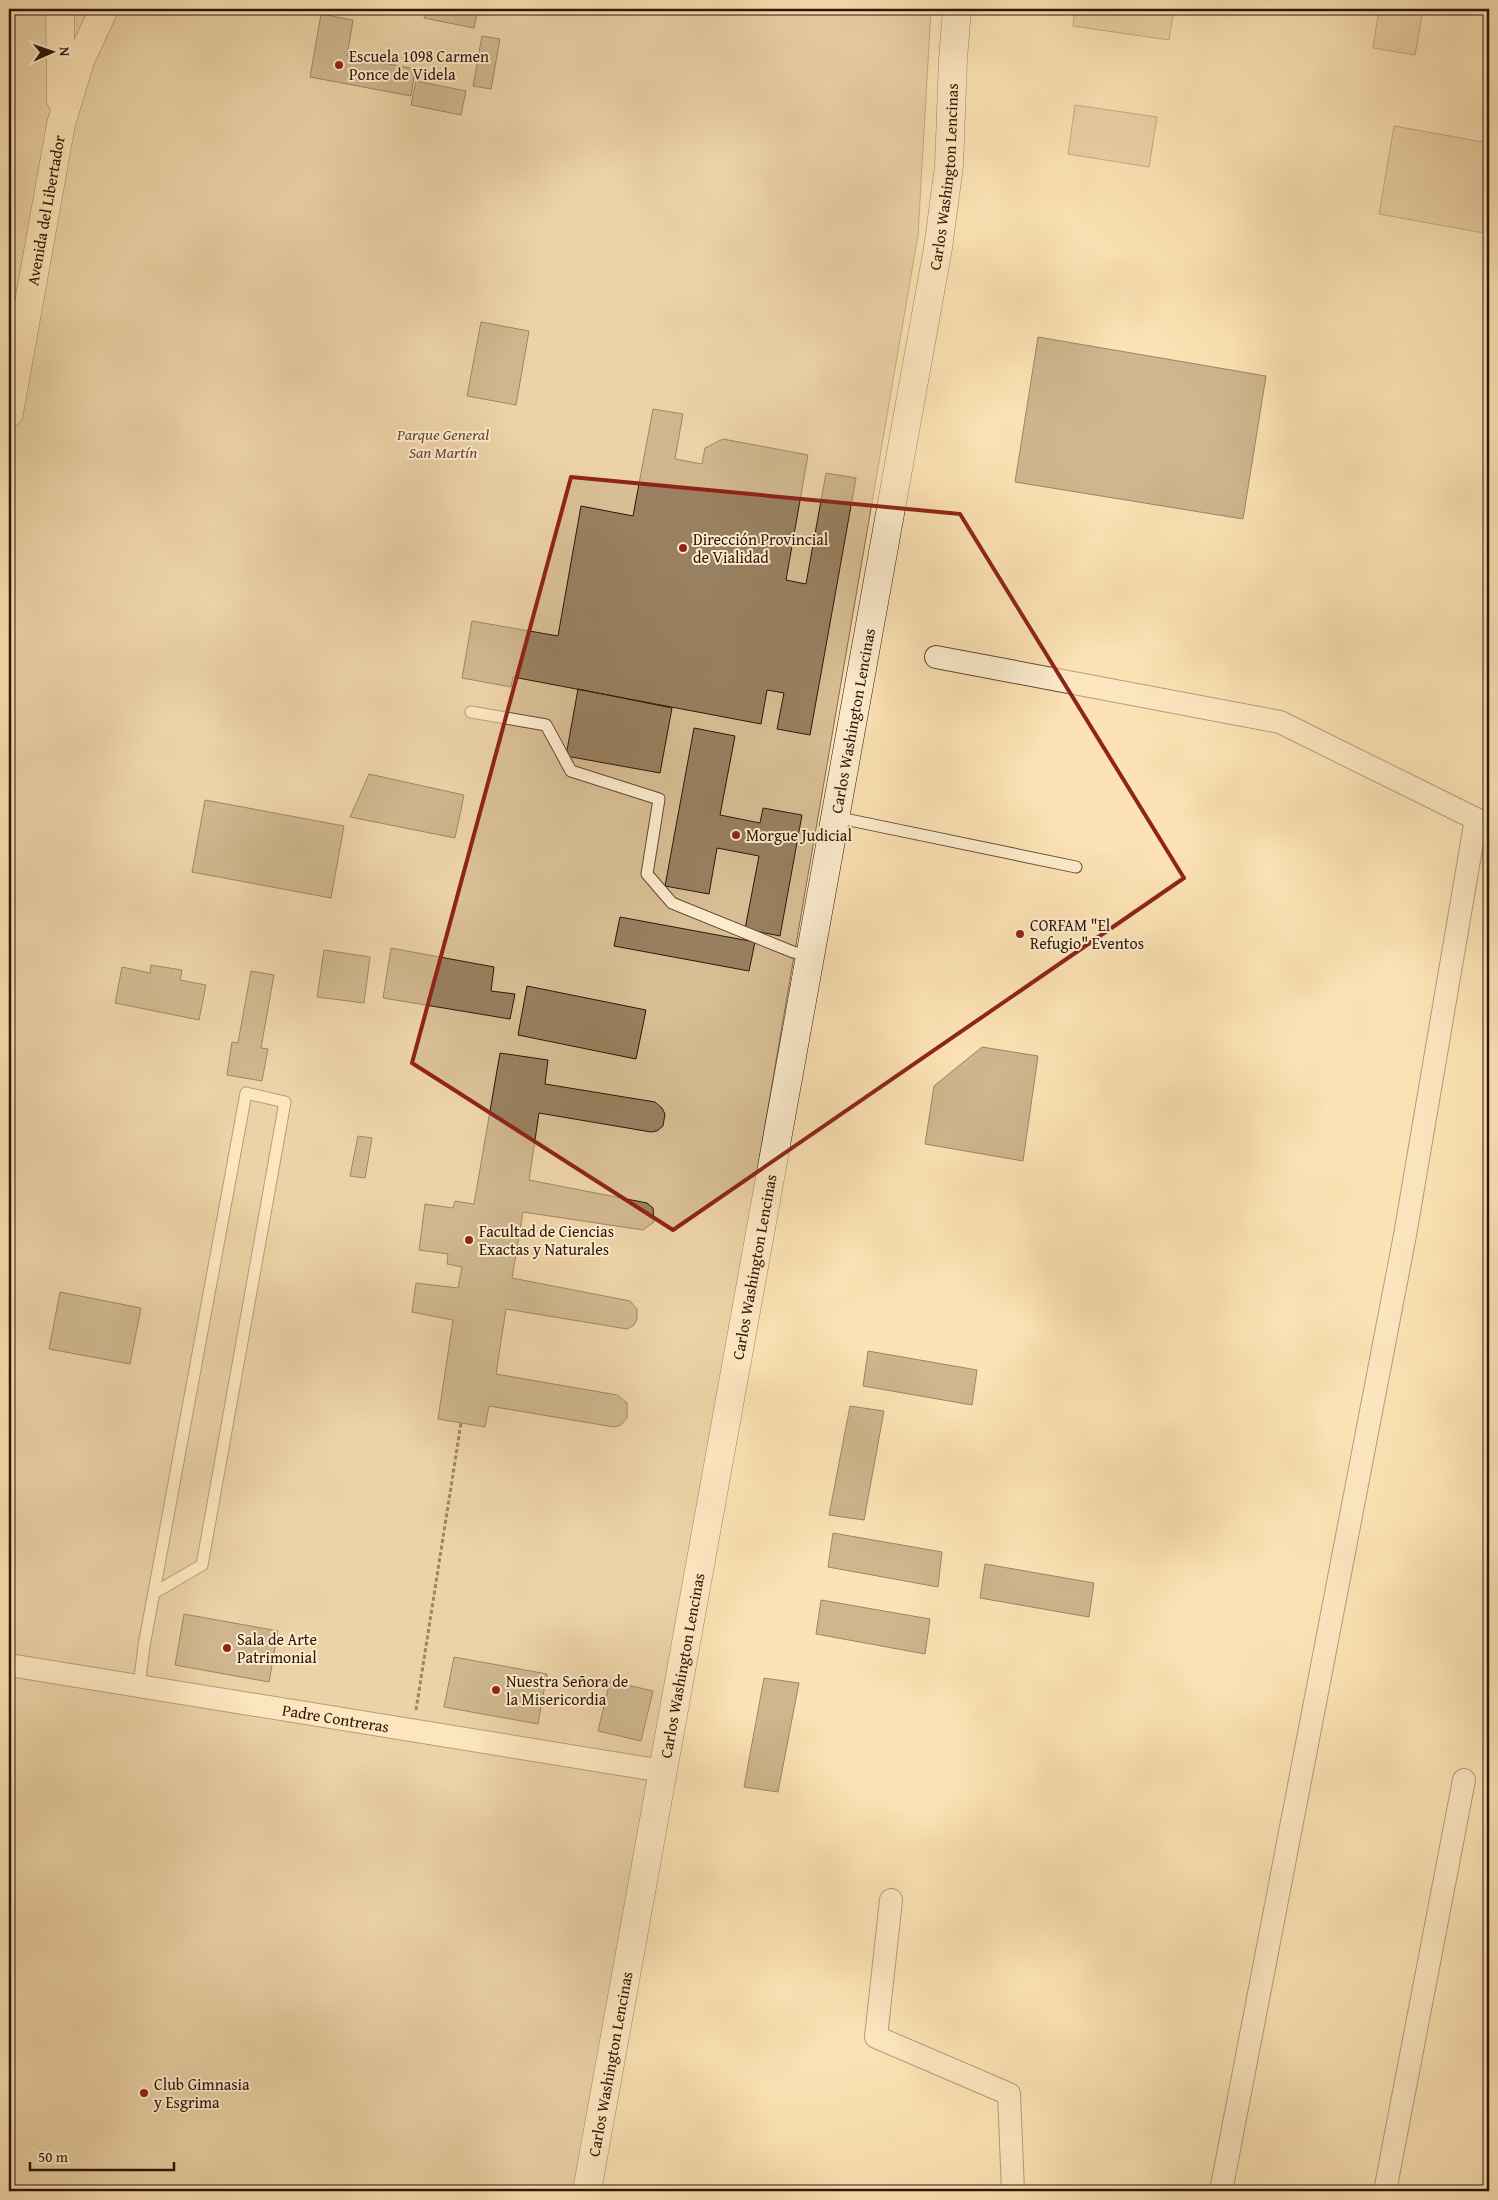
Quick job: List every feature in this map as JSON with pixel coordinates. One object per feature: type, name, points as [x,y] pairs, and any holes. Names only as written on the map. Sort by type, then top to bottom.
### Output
[{"type":"main road","name":"Avenida del Libertador","points":[[60,9],[61,124]]},
{"type":"main road","name":"Avenida del Libertador","points":[[9,413],[61,124],[80,61],[104,9]]},
{"type":"main road","name":"Carlos Washington Lencinas","points":[[921,342],[936,116],[939,9]]},
{"type":"main road","name":"Carlos Washington Lencinas","points":[[587,2191],[938,248],[949,166],[957,9]]},
{"type":"street","points":[[936,657],[1280,722],[1476,819],[1405,1235],[1222,2191]]},
{"type":"street","name":"Padre Contreras","points":[[9,1664],[139,1687],[662,1771]]},
{"type":"street","points":[[1385,2191],[1464,1780]]},
{"type":"street","points":[[891,1900],[876,2037],[1009,2094],[1013,2191]]},
{"type":"lane","points":[[471,712],[546,725],[571,771],[659,799],[646,874],[672,903],[793,952],[810,956]]},
{"type":"lane","points":[[835,817],[1076,867]]},
{"type":"lane","points":[[139,1687],[141,1659],[246,1093],[285,1102],[202,1565],[154,1593]]},
{"type":"path","points":[[412,1731],[461,1423]]},
{"type":"highlighted area","points":[[571,477],[960,514],[1184,878],[673,1230],[412,1063]]},
{"type":"green space","name":"Parque General San Martín","points":[[9,9],[931,9],[918,235],[648,1806],[575,2191],[9,2191]]},
{"type":"green space","points":[[1075,9],[1174,9],[1169,40],[1073,26]]},
{"type":"green space","points":[[1379,9],[1423,9],[1415,55],[1373,48]]},
{"type":"green space","points":[[1075,105],[1157,117],[1149,167],[1068,154]]},
{"type":"green space","points":[[1394,126],[1489,143],[1489,234],[1379,214]]},
{"type":"building","points":[[426,9],[478,9],[474,28],[424,18]]},
{"type":"building","points":[[321,14],[353,20],[347,56],[415,69],[411,96],[310,77]]},
{"type":"building","points":[[482,36],[500,39],[491,89],[473,86]]},
{"type":"building","points":[[416,81],[466,91],[461,115],[411,105]]},
{"type":"building","points":[[481,322],[529,331],[516,405],[467,396]]},
{"type":"building","points":[[1038,337],[1266,376],[1243,519],[1015,482]]},
{"type":"building","name":"Dirección Provincial de Vialidad","points":[[653,409],[683,414],[675,459],[702,464],[705,448],[723,439],[808,455],[786,580],[806,584],[826,473],[856,478],[810,735],[777,729],[784,693],[767,690],[761,724],[513,677],[511,687],[462,678],[472,621],[558,636],[581,506],[633,516]]},
{"type":"building","points":[[578,689],[672,708],[660,773],[566,756]]},
{"type":"building","name":"Morgue Judicial","points":[[694,728],[735,736],[720,815],[760,823],[763,808],[802,815],[780,936],[745,929],[759,856],[717,848],[709,894],[665,886]]},
{"type":"building","points":[[369,774],[464,795],[455,838],[350,817]]},
{"type":"building","points":[[205,800],[344,826],[331,898],[192,872]]},
{"type":"building","points":[[620,917],[755,942],[749,971],[614,946]]},
{"type":"building","points":[[391,948],[494,967],[491,991],[515,994],[510,1019],[383,998]]},
{"type":"building","points":[[324,950],[370,957],[364,1003],[317,997]]},
{"type":"building","points":[[151,965],[182,970],[180,980],[206,985],[199,1020],[115,1003],[122,967],[150,973]]},
{"type":"building","points":[[251,971],[274,975],[261,1048],[268,1049],[262,1081],[227,1075],[232,1042],[238,1043]]},
{"type":"building","points":[[527,986],[646,1010],[636,1059],[518,1035]]},
{"type":"building","points":[[982,1047],[1038,1056],[1023,1161],[925,1144],[934,1086]]},
{"type":"building","name":"Facultad de Ciencias Exactas y Naturales","points":[[500,1053],[548,1060],[545,1084],[655,1102],[662,1108],[665,1114],[663,1126],[657,1131],[651,1132],[539,1113],[529,1180],[647,1203],[653,1208],[654,1222],[643,1230],[523,1212],[512,1278],[630,1301],[637,1309],[637,1319],[634,1325],[627,1329],[506,1309],[496,1374],[617,1395],[627,1403],[627,1418],[621,1425],[614,1427],[489,1406],[485,1427],[438,1419],[453,1320],[412,1312],[416,1283],[458,1288],[462,1267],[447,1264],[448,1254],[419,1250],[425,1204],[453,1208],[455,1201],[474,1204]]},
{"type":"building","points":[[358,1136],[372,1138],[365,1178],[350,1176]]},
{"type":"building","points":[[60,1292],[141,1308],[130,1364],[49,1349]]},
{"type":"building","points":[[868,1351],[977,1370],[972,1405],[863,1386]]},
{"type":"building","points":[[850,1406],[884,1411],[864,1520],[829,1515]]},
{"type":"building","points":[[833,1533],[942,1552],[938,1587],[828,1567]]},
{"type":"building","points":[[985,1564],[1094,1583],[1089,1617],[980,1598]]},
{"type":"building","points":[[821,1600],[930,1619],[925,1654],[816,1634]]},
{"type":"building","name":"Sala de Arte Patrimonial","points":[[184,1614],[278,1631],[269,1682],[175,1665]]},
{"type":"building","name":"Nuestra Señora de la Misericordia","points":[[454,1657],[547,1674],[538,1724],[444,1707]]},
{"type":"building","points":[[764,1678],[799,1683],[778,1792],[744,1787]]},
{"type":"building","points":[[610,1681],[653,1691],[641,1741],[598,1731]]},
{"type":"place","name":"Escuela 1098 Carmen Ponce de Videla","points":[[339,65]]},
{"type":"place","name":"Dirección Provincial de Vialidad","points":[[683,548]]},
{"type":"place","name":"Morgue Judicial","points":[[736,835]]},
{"type":"place","name":"CORFAM \"El Refugio\" Eventos","points":[[1020,934]]},
{"type":"place","name":"Facultad de Ciencias Exactas y Naturales","points":[[469,1240]]},
{"type":"place","name":"Sala de Arte Patrimonial","points":[[227,1648]]},
{"type":"place","name":"Nuestra Señora de la Misericordia","points":[[496,1690]]},
{"type":"place","name":"Club Gimnasia y Esgrima","points":[[144,2093]]}]
